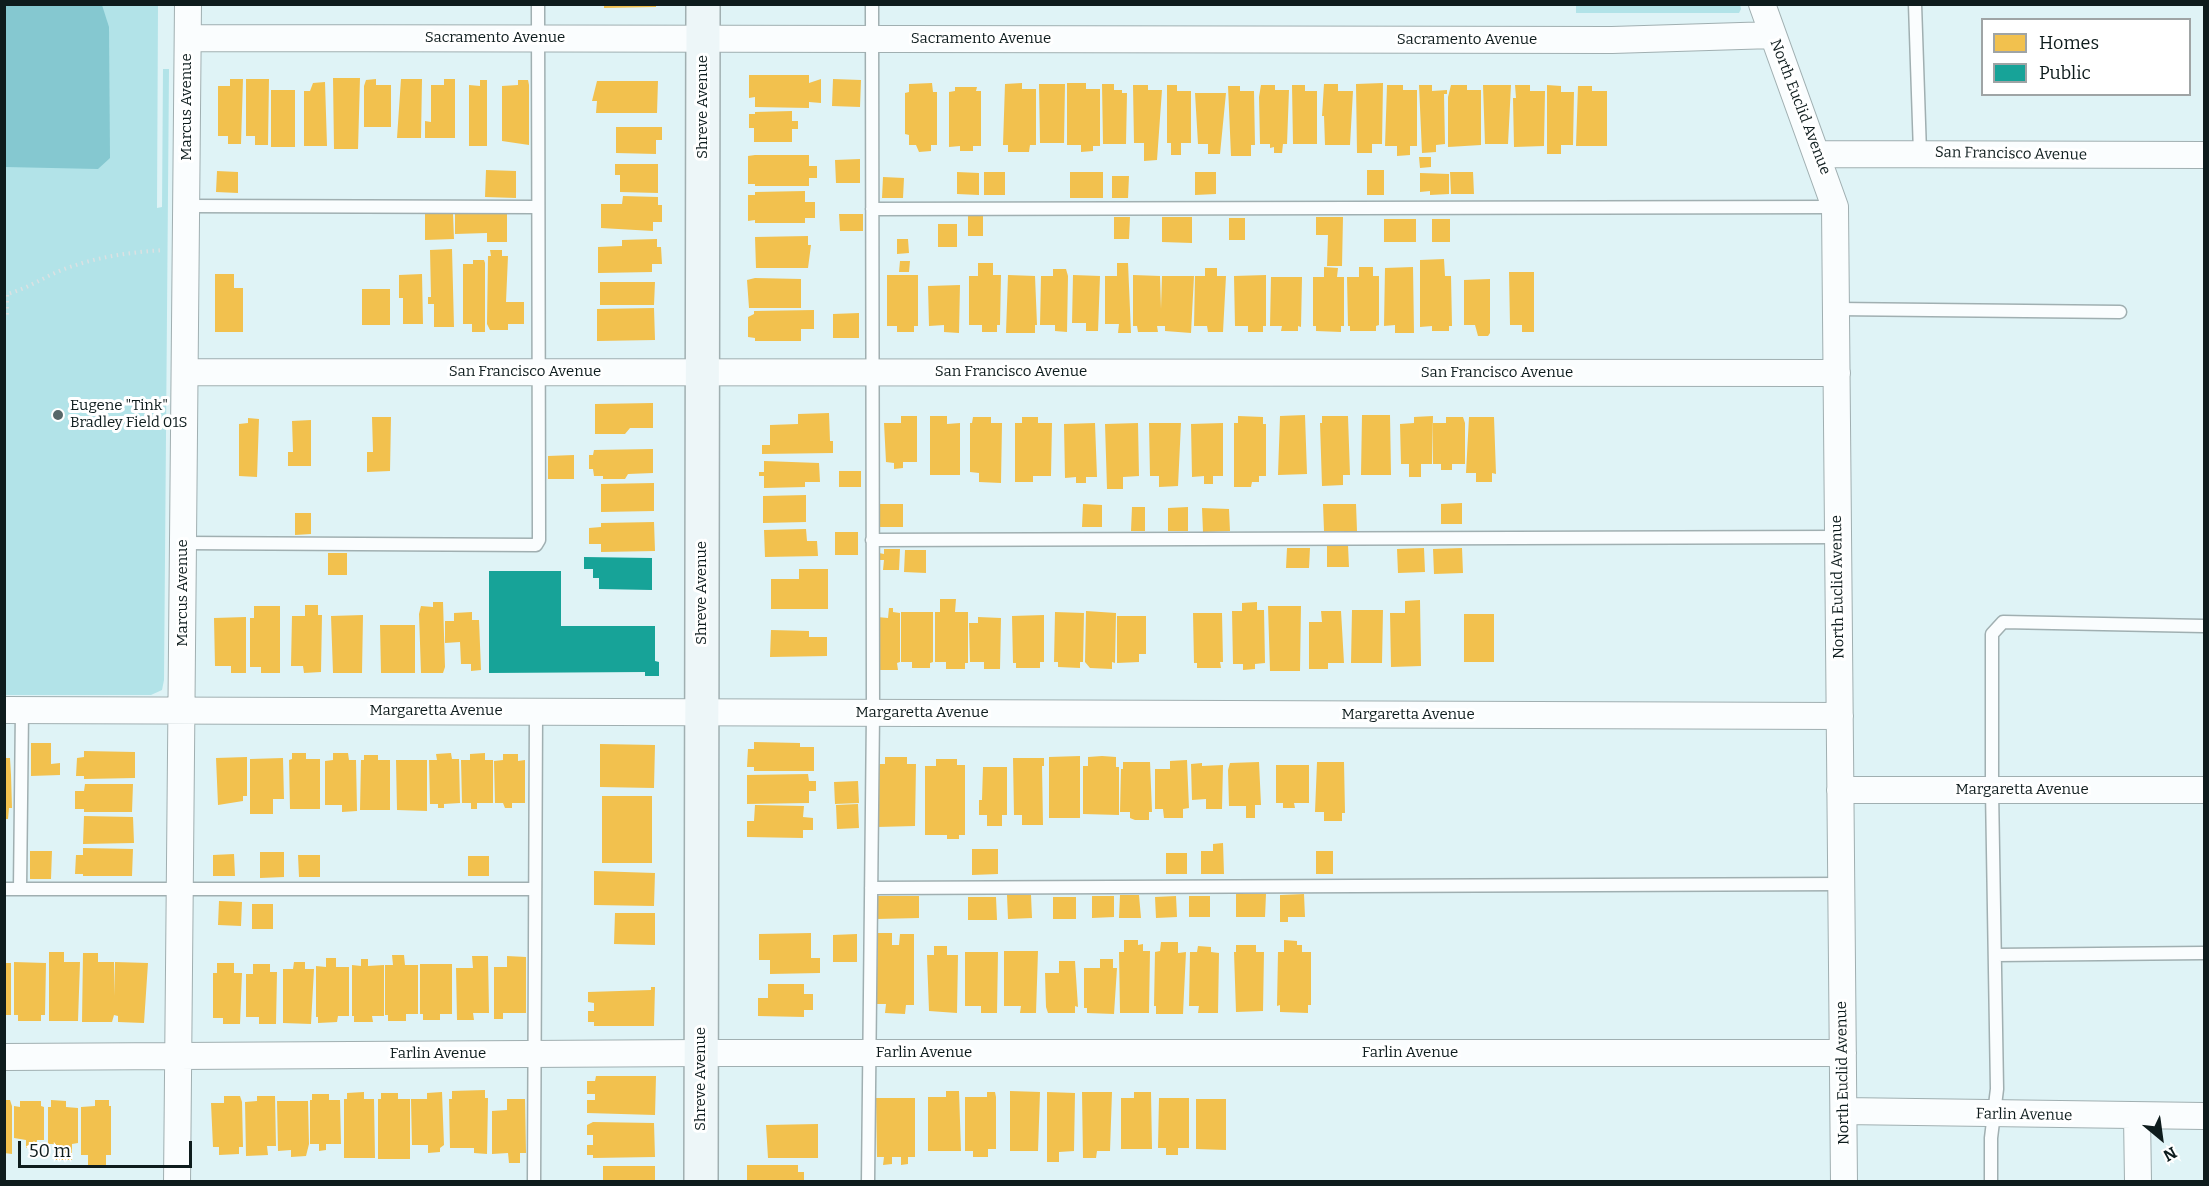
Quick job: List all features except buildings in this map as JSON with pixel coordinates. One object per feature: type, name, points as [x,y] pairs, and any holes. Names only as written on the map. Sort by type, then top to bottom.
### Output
[{"type":"street","name":"Marcus Avenue","points":[[177,1182],[188,4]]},
{"type":"street","name":"Shreve Avenue","points":[[701,1182],[703,4]]},
{"type":"street","name":"North Euclid Avenue","points":[[1762,4],[1818,154],[1835,207],[1844,1182]]},
{"type":"street","name":"Sacramento Avenue","points":[[188,38],[1612,40],[1773,35]]},
{"type":"street","name":"San Francisco Avenue","points":[[1818,154],[2205,155]]},
{"type":"street","name":"San Francisco Avenue","points":[[185,372],[1837,373]]},
{"type":"street","name":"Margaretta Avenue","points":[[13,710],[1840,716]]},
{"type":"street","name":"Margaretta Avenue","points":[[1840,790],[2205,790]]},
{"type":"street","name":"Farlin Avenue","points":[[4,1057],[701,1053],[1843,1053]]},
{"type":"street","name":"Farlin Avenue","points":[[1844,1111],[2205,1116]]},
{"type":"street","points":[[2137,1116],[2138,1182]]},
{"type":"lane","points":[[183,543],[536,545],[539,540],[538,4]]},
{"type":"lane","points":[[868,1182],[873,713],[872,4]]},
{"type":"lane","points":[[1915,4],[1920,153]]},
{"type":"lane","points":[[186,206],[538,207]]},
{"type":"lane","points":[[872,209],[1835,207]]},
{"type":"lane","points":[[1836,309],[2120,312]]},
{"type":"lane","points":[[872,540],[1838,537]]},
{"type":"lane","points":[[1991,1182],[1997,1089],[1992,634],[2003,622],[2205,626]]},
{"type":"lane","points":[[13,710],[20,889]]},
{"type":"lane","points":[[534,1182],[536,712]]},
{"type":"lane","points":[[871,888],[1841,884]]},
{"type":"lane","points":[[4,889],[178,891],[535,889]]},
{"type":"lane","points":[[1995,955],[2205,953]]},
{"type":"path","points":[[7,316],[6,295],[73,266],[131,253],[186,249]]},
{"type":"shaded area","points":[[5,4],[102,5],[109,27],[110,158],[98,169],[5,167]]},
{"type":"shaded area","points":[[1576,4],[1740,4],[1741,9],[1739,13],[1576,13]]},
{"type":"shaded area","points":[[5,5],[158,5],[157,208],[162,207],[163,69],[169,69],[164,680],[162,690],[151,695],[5,695]]},
{"type":"place","name":"Eugene \"Tink\" Bradley Field 01S","points":[[58,415]]}]
